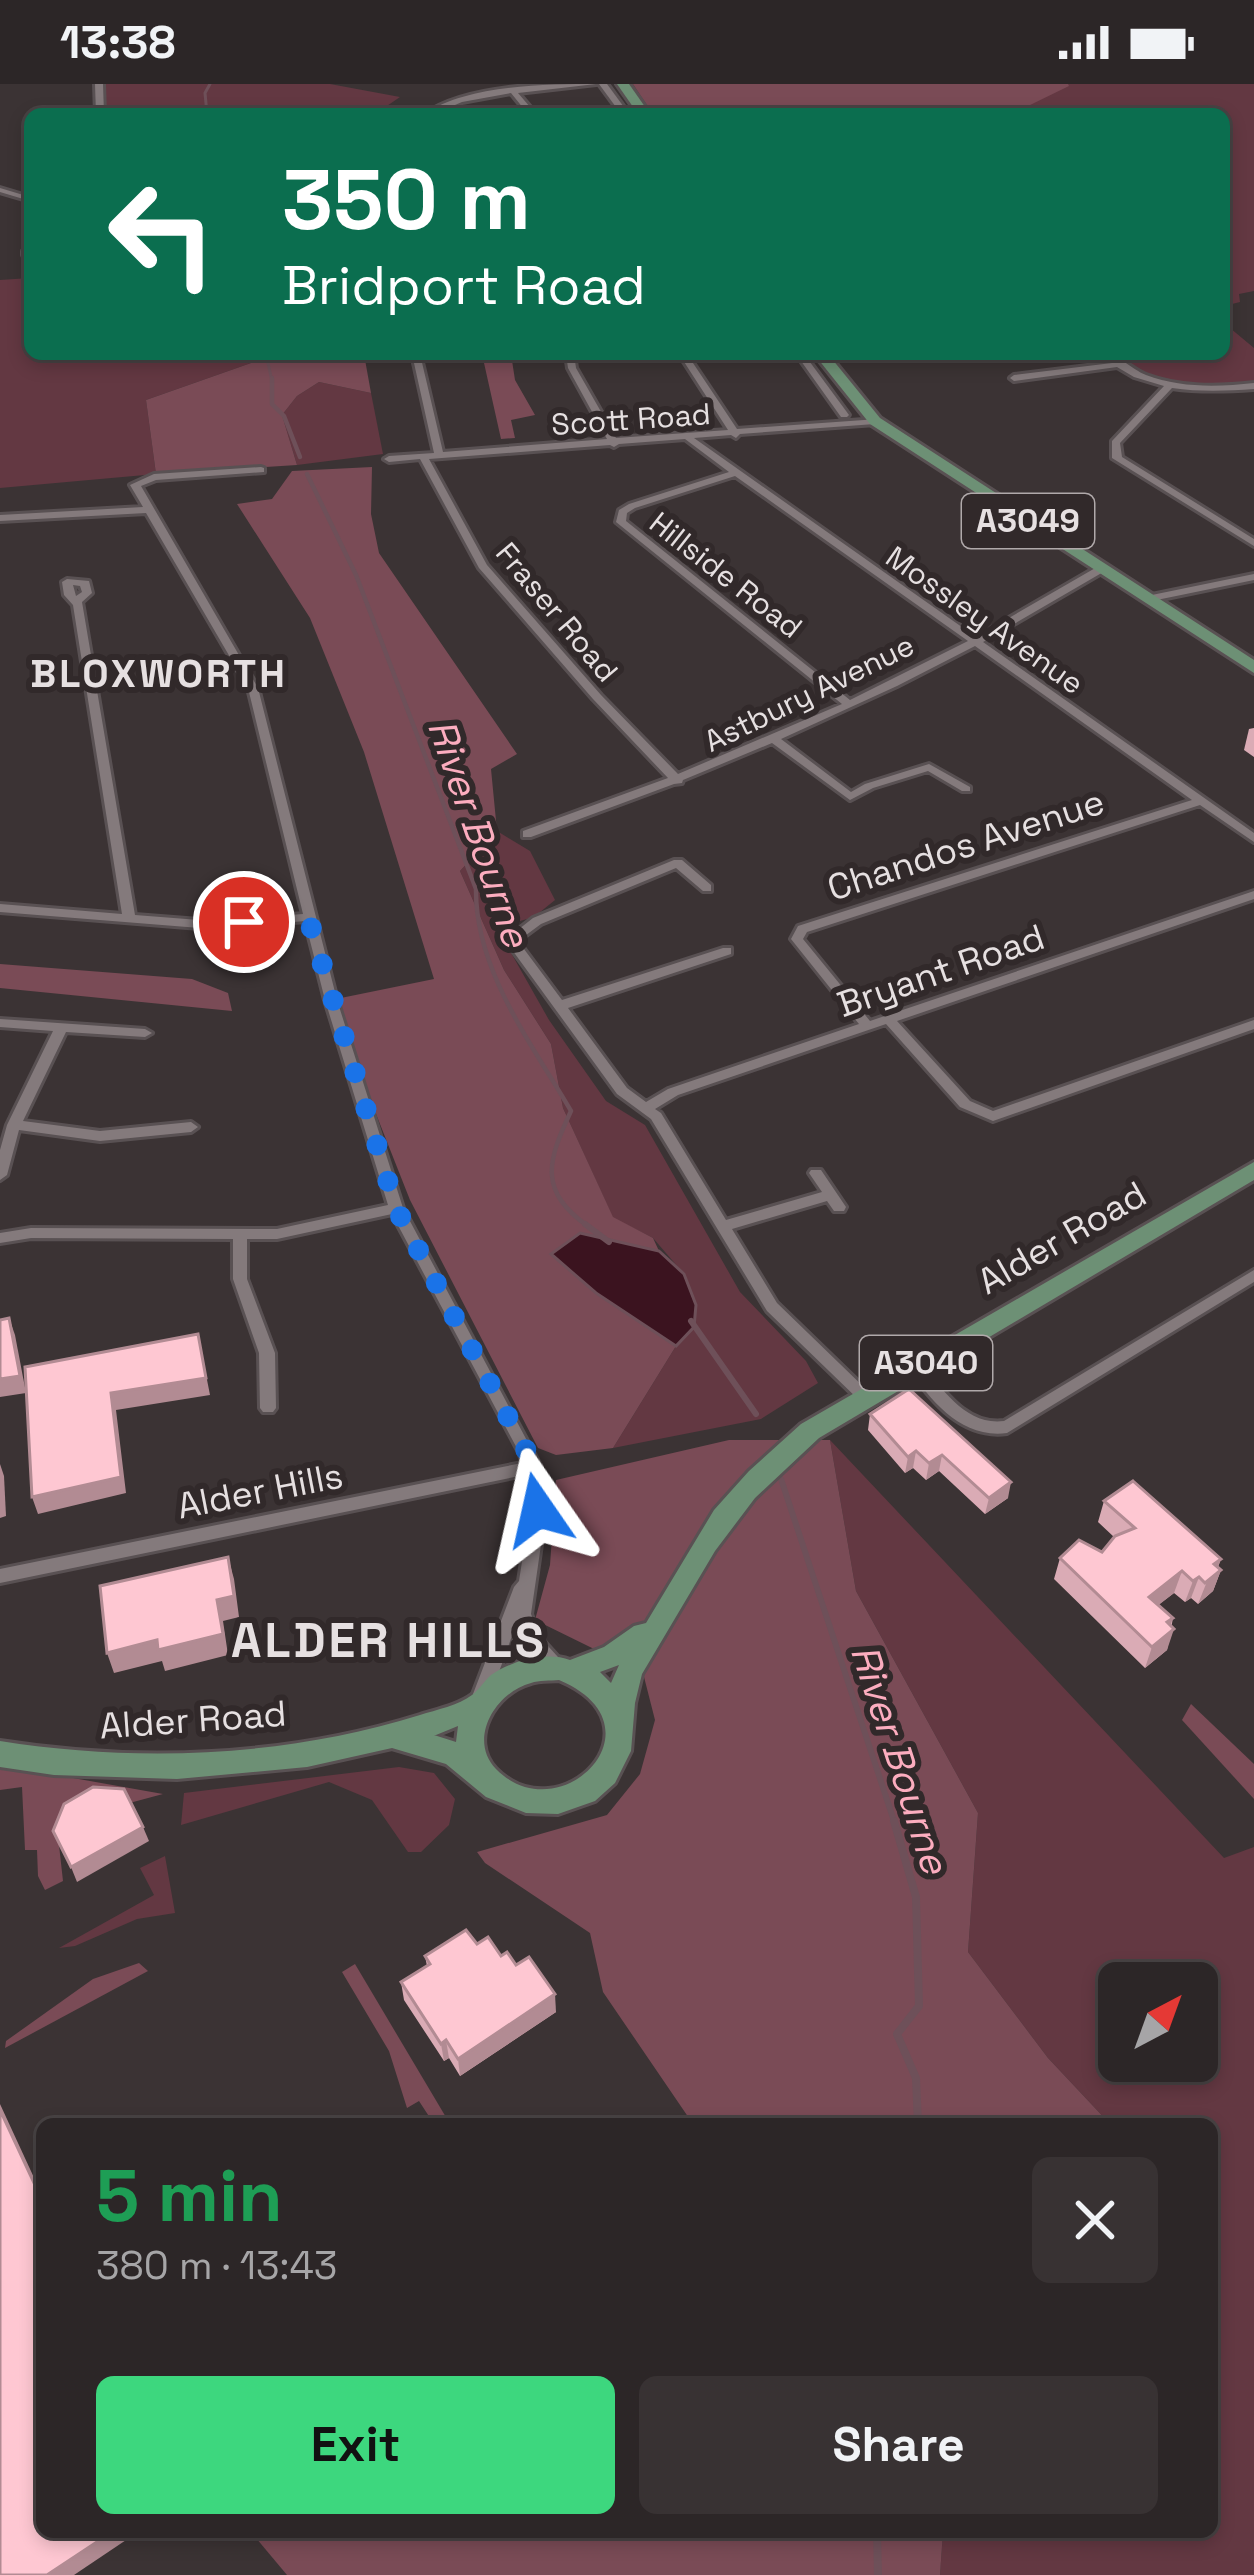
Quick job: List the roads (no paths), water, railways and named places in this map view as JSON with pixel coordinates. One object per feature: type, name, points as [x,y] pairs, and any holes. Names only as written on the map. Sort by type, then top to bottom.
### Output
[{"type":"main road","name":"A3049","points":[[826,360],[875,422],[1254,668]]},
{"type":"main road","name":"Alder Road","points":[[620,1720],[620,1685],[715,1530],[743,1493],[810,1432],[1254,1169]]},
{"type":"main road","name":"Alder Road","points":[[566,1670],[614,1655],[661,1623]]},
{"type":"main road","name":"A3040","points":[[479,1704],[516,1673],[566,1670]]},
{"type":"main road","points":[[566,1670],[604,1690],[620,1720]]},
{"type":"main road","name":"Alder Road","points":[[0,1754],[85,1767],[158,1769],[250,1760],[392,1735],[444,1722],[479,1704]]},
{"type":"main road","points":[[479,1704],[469,1736],[479,1770]]},
{"type":"main road","name":"A3040","points":[[479,1770],[501,1790],[523,1800],[572,1798],[609,1771],[620,1746],[620,1720]]},
{"type":"main road","name":"Alder Road","points":[[392,1735],[454,1754],[479,1770]]},
{"type":"street","points":[[440,108],[514,92],[592,84]]},
{"type":"street","points":[[514,92],[527,108]]},
{"type":"street","points":[[417,360],[439,456]]},
{"type":"street","points":[[571,360],[614,444]]},
{"type":"street","points":[[687,360],[736,436]]},
{"type":"street","points":[[804,360],[844,415]]},
{"type":"street","points":[[1112,360],[1116,364]]},
{"type":"street","points":[[1015,378],[1116,364],[1171,384],[1254,386]]},
{"type":"street","points":[[1171,384],[1115,443],[1117,458],[1254,543]]},
{"type":"street","name":"Scott Road","points":[[389,459],[875,422]]},
{"type":"street","name":"Mossley Avenue","points":[[689,439],[1254,838]]},
{"type":"street","name":"Fraser Road","points":[[423,457],[483,566],[596,697],[677,781]]},
{"type":"street","points":[[261,470],[154,477],[135,485],[253,688],[308,917],[396,1208],[532,1467],[538,1510],[526,1579],[525,1629],[566,1670]]},
{"type":"street","name":"Hillside Road","points":[[737,472],[632,506],[622,512],[620,522],[849,704]]},
{"type":"street","points":[[0,518],[147,510]]},
{"type":"street","name":"Astbury Avenue","points":[[527,834],[677,781],[849,704],[1101,569]]},
{"type":"street","points":[[1147,599],[1254,577]]},
{"type":"street","points":[[78,600],[129,918]]},
{"type":"street","points":[[773,739],[850,797],[908,772],[935,768],[966,789]]},
{"type":"street","name":"Chandos Avenue","points":[[868,1027],[797,939],[802,929],[1201,802]]},
{"type":"street","points":[[707,888],[678,863],[518,931],[511,940],[622,1091],[648,1107],[772,1306],[866,1398]]},
{"type":"street","name":"Bryant Road","points":[[648,1107],[673,1093],[1254,895]]},
{"type":"street","points":[[0,908],[212,925],[308,917]]},
{"type":"street","points":[[559,1006],[727,952]]},
{"type":"street","points":[[889,1020],[965,1104],[993,1116],[1254,1024]]},
{"type":"street","points":[[0,1023],[145,1033]]},
{"type":"street","points":[[0,1175],[14,1125],[61,1029]]},
{"type":"street","points":[[14,1125],[100,1136],[191,1127]]},
{"type":"street","points":[[723,1226],[835,1201],[815,1173]]},
{"type":"street","points":[[0,1237],[32,1233],[240,1237],[277,1234],[396,1208]]},
{"type":"street","points":[[240,1237],[240,1280],[267,1352],[268,1408]]},
{"type":"street","points":[[916,1368],[959,1414],[989,1432],[1007,1427],[1254,1275]]},
{"type":"street","name":"Alder Hills","points":[[0,1576],[532,1467]]},
{"type":"street","points":[[479,1704],[526,1579]]},
{"type":"waterway","name":"River Bourne","points":[[206,108],[205,93],[210,84]]},
{"type":"waterway","name":"River Bourne","points":[[267,360],[272,381]]},
{"type":"waterway","name":"River Bourne","points":[[272,381],[272,404],[284,416],[300,457]]},
{"type":"waterway","name":"River Bourne","points":[[307,474],[356,575],[476,889],[478,919],[495,977],[571,1111],[552,1175],[561,1201],[589,1227]]},
{"type":"waterway","name":"River Bourne","points":[[585,1224],[589,1227]]},
{"type":"waterway","name":"River Bourne","points":[[589,1227],[609,1242]]},
{"type":"waterway","name":"River Bourne","points":[[691,1321],[756,1414]]},
{"type":"waterway","name":"River Bourne","points":[[781,1479],[895,1824]]},
{"type":"waterway","name":"River Bourne","points":[[894,1821],[916,1897],[919,2006],[897,2034],[916,2078],[918,2118]]},
{"type":"waterway","name":"River Bourne","points":[[877,2538],[878,2575]]},
{"type":"district","name":"BLOXWORTH","points":[[159,673]]},
{"type":"district","name":"ALDER HILLS","points":[[389,1640]]}]
